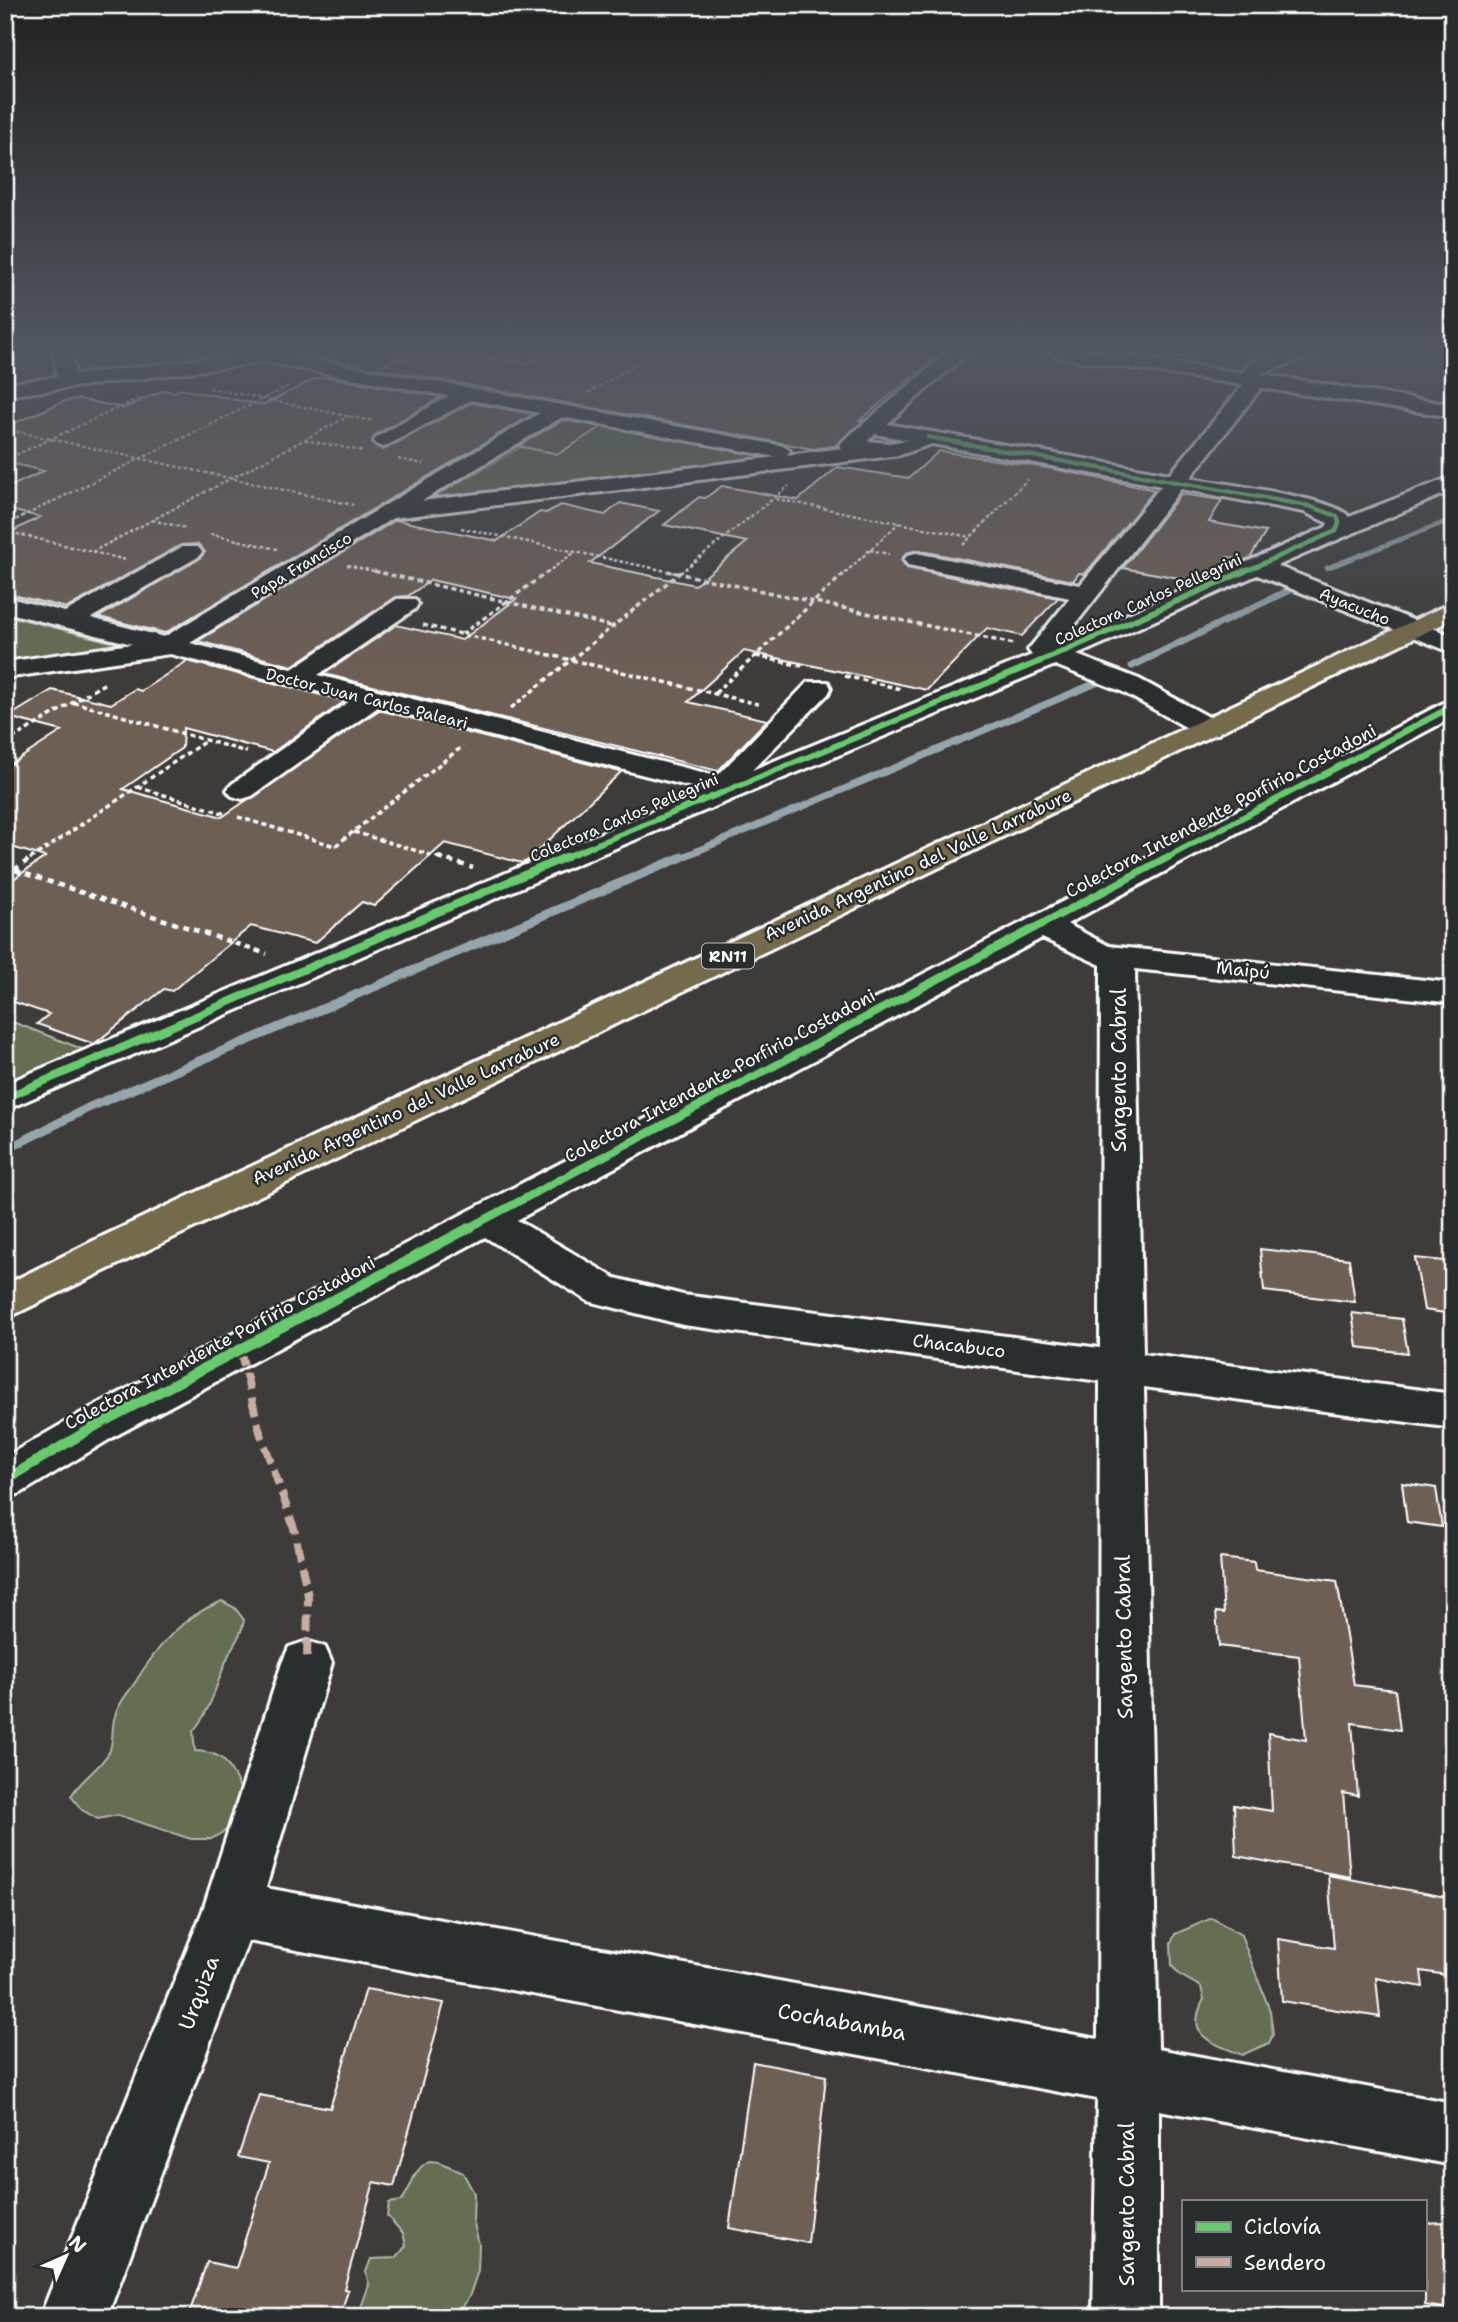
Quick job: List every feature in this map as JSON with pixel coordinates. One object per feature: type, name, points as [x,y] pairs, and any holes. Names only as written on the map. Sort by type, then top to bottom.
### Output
[{"type":"highway","name":"Avenida Argentino del Valle Larrabure","points":[[5,1304],[113,1248],[1453,609]]},
{"type":"street","points":[[387,512],[476,459]]},
{"type":"street","name":"Papa Francisco","points":[[5,670],[165,647],[387,512],[786,459]]},
{"type":"street","points":[[1056,459],[1323,510],[1337,516],[1339,523],[1336,531]]},
{"type":"street","points":[[1194,459],[1086,594],[1047,653],[1130,685],[1208,727]]},
{"type":"street","name":"Colectora Carlos Pellegrini","points":[[5,1098],[511,880],[946,700],[1047,653],[1453,482]]},
{"type":"street","points":[[67,621],[190,552]]},
{"type":"street","points":[[916,560],[1086,594]]},
{"type":"street","name":"Ayacucho","points":[[1256,566],[1453,645]]},
{"type":"street","name":"Doctor Juan Carlos Paleari","points":[[5,604],[165,647],[729,788]]},
{"type":"street","points":[[295,679],[406,604]]},
{"type":"street","points":[[729,788],[733,774],[793,713],[819,676]]},
{"type":"street","points":[[242,790],[371,699]]},
{"type":"street","name":"Colectora Intendente Porfirio Costadoni","points":[[5,1480],[99,1424],[1453,706]]},
{"type":"street","name":"Maipú","points":[[1041,924],[1101,955],[1453,993]]},
{"type":"street","name":"Sargento Cabral","points":[[1118,957],[1128,2075],[1126,2317]]},
{"type":"street","name":"Chacabuco","points":[[485,1219],[603,1290],[683,1310],[1453,1411]]},
{"type":"street","name":"Urquiza","points":[[73,2317],[232,1910],[307,1663]]},
{"type":"street","name":"Cochabamba","points":[[232,1910],[1453,2134]]},
{"type":"path","points":[[5,525],[138,459]]},
{"type":"path","points":[[147,459],[387,512]]},
{"type":"path","points":[[5,531],[92,552],[267,459]]},
{"type":"path","points":[[420,459],[457,471]]},
{"type":"path","points":[[138,787],[335,846],[826,459]]},
{"type":"path","points":[[776,499],[970,537],[1047,459]]},
{"type":"path","points":[[714,694],[899,523]]},
{"type":"path","points":[[454,527],[1047,653]]},
{"type":"path","points":[[575,552],[462,634],[793,713]]},
{"type":"path","points":[[435,585],[615,626]]},
{"type":"path","points":[[755,656],[819,676],[946,700]]},
{"type":"path","points":[[5,743],[107,681]]},
{"type":"path","points":[[5,876],[207,740],[73,702]]},
{"type":"path","points":[[354,832],[511,880]]},
{"type":"path","points":[[5,867],[309,968]]},
{"type":"green space","points":[[500,459],[779,459],[427,501]]},
{"type":"green space","points":[[5,615],[123,645],[5,661]]},
{"type":"green space","points":[[5,1019],[85,1050],[5,1085]]},
{"type":"green space","points":[[222,1601],[235,1608],[244,1620],[243,1625],[211,1702],[193,1731],[195,1751],[214,1754],[226,1762],[242,1792],[230,1828],[211,1839],[191,1839],[118,1815],[98,1819],[82,1810],[71,1796],[109,1752],[116,1712],[123,1699],[171,1635],[194,1616]]},
{"type":"green space","points":[[1212,1918],[1241,1935],[1270,2011],[1273,2034],[1269,2043],[1242,2055],[1211,2042],[1199,2030],[1197,2022],[1204,1999],[1201,1987],[1180,1975],[1172,1966],[1171,1943],[1175,1934]]},
{"type":"green space","points":[[429,2161],[440,2162],[463,2173],[474,2193],[473,2220],[479,2244],[478,2271],[469,2297],[456,2317],[360,2317],[369,2285],[366,2272],[371,2259],[396,2258],[406,2246],[403,2233],[387,2216],[389,2203],[401,2201],[418,2170]]},
{"type":"building","points":[[5,459],[457,459],[165,633],[99,617],[199,559],[205,552],[198,544],[181,545],[67,608],[5,593],[5,535],[40,517],[5,509],[5,489],[44,471],[5,462]]},
{"type":"building","points":[[930,459],[992,459],[1155,490],[1085,574],[1079,573],[1073,581],[917,550],[906,553],[901,560],[907,568],[1058,598],[1022,636],[987,628],[927,690],[744,651],[688,702],[767,720],[718,771],[324,674],[396,625],[462,640],[516,599],[431,580],[408,596],[396,597],[292,666],[198,641],[396,520],[497,541],[540,512],[546,513],[561,505],[605,515],[620,503],[659,511],[590,563],[695,585],[747,542],[664,525],[699,497],[705,498],[722,486],[798,500],[838,467],[909,478]]},
{"type":"building","points":[[1181,494],[1222,500],[1209,522],[1266,532],[1250,558],[1244,560],[1227,557],[1219,571],[1207,571],[1196,581],[1123,568]]},
{"type":"building","points":[[187,661],[345,701],[273,752],[183,728],[182,748],[123,789],[222,817],[379,710],[621,772],[527,861],[522,863],[445,843],[374,906],[362,902],[315,943],[251,926],[172,991],[164,989],[94,1044],[37,1024],[49,1014],[5,999],[5,885],[45,857],[5,845],[5,768],[62,731],[8,717],[52,690],[111,704],[135,689],[141,691]]},
{"type":"building","points":[[1260,1249],[1349,1259],[1355,1302],[1264,1291]]},
{"type":"building","points":[[1415,1258],[1453,1262],[1453,1314],[1424,1310]]},
{"type":"building","points":[[1352,1313],[1402,1319],[1408,1353],[1357,1347]]},
{"type":"building","points":[[1402,1483],[1436,1488],[1442,1527],[1407,1522]]},
{"type":"building","points":[[1220,1558],[1254,1562],[1255,1570],[1337,1581],[1354,1685],[1395,1690],[1400,1730],[1352,1723],[1358,1796],[1343,1793],[1350,1877],[1236,1856],[1234,1805],[1272,1811],[1268,1733],[1306,1740],[1299,1656],[1219,1646],[1216,1612],[1224,1613]]},
{"type":"building","points":[[1328,1875],[1446,1897],[1453,1976],[1421,1971],[1423,1987],[1376,1978],[1380,2017],[1282,2001],[1278,1939],[1334,1948]]},
{"type":"building","points":[[366,1989],[444,2003],[394,2186],[374,2182],[344,2289],[348,2290],[340,2317],[188,2317],[207,2262],[236,2268],[269,2163],[238,2157],[259,2095],[330,2108]]},
{"type":"building","points":[[753,2062],[826,2076],[808,2243],[729,2228]]},
{"type":"building","points":[[1442,2222],[1453,2310],[1425,2305],[1426,2223]]},
{"type":"waterway","points":[[1327,568],[1453,519]]},
{"type":"waterway","points":[[1132,666],[1289,590]]},
{"type":"waterway","points":[[678,859],[1101,681]]},
{"type":"waterway","points":[[5,1150],[90,1107],[682,857]]},
{"type":"marked path","points":[[240,1349],[259,1429],[294,1528],[308,1596],[307,1663]]},
{"type":"cycle path","points":[[5,1098],[511,880],[1053,656],[1336,531],[1339,523],[1337,516],[1309,506],[1051,459]]},
{"type":"cycle path","points":[[5,1480],[99,1424],[1453,706]]}]
